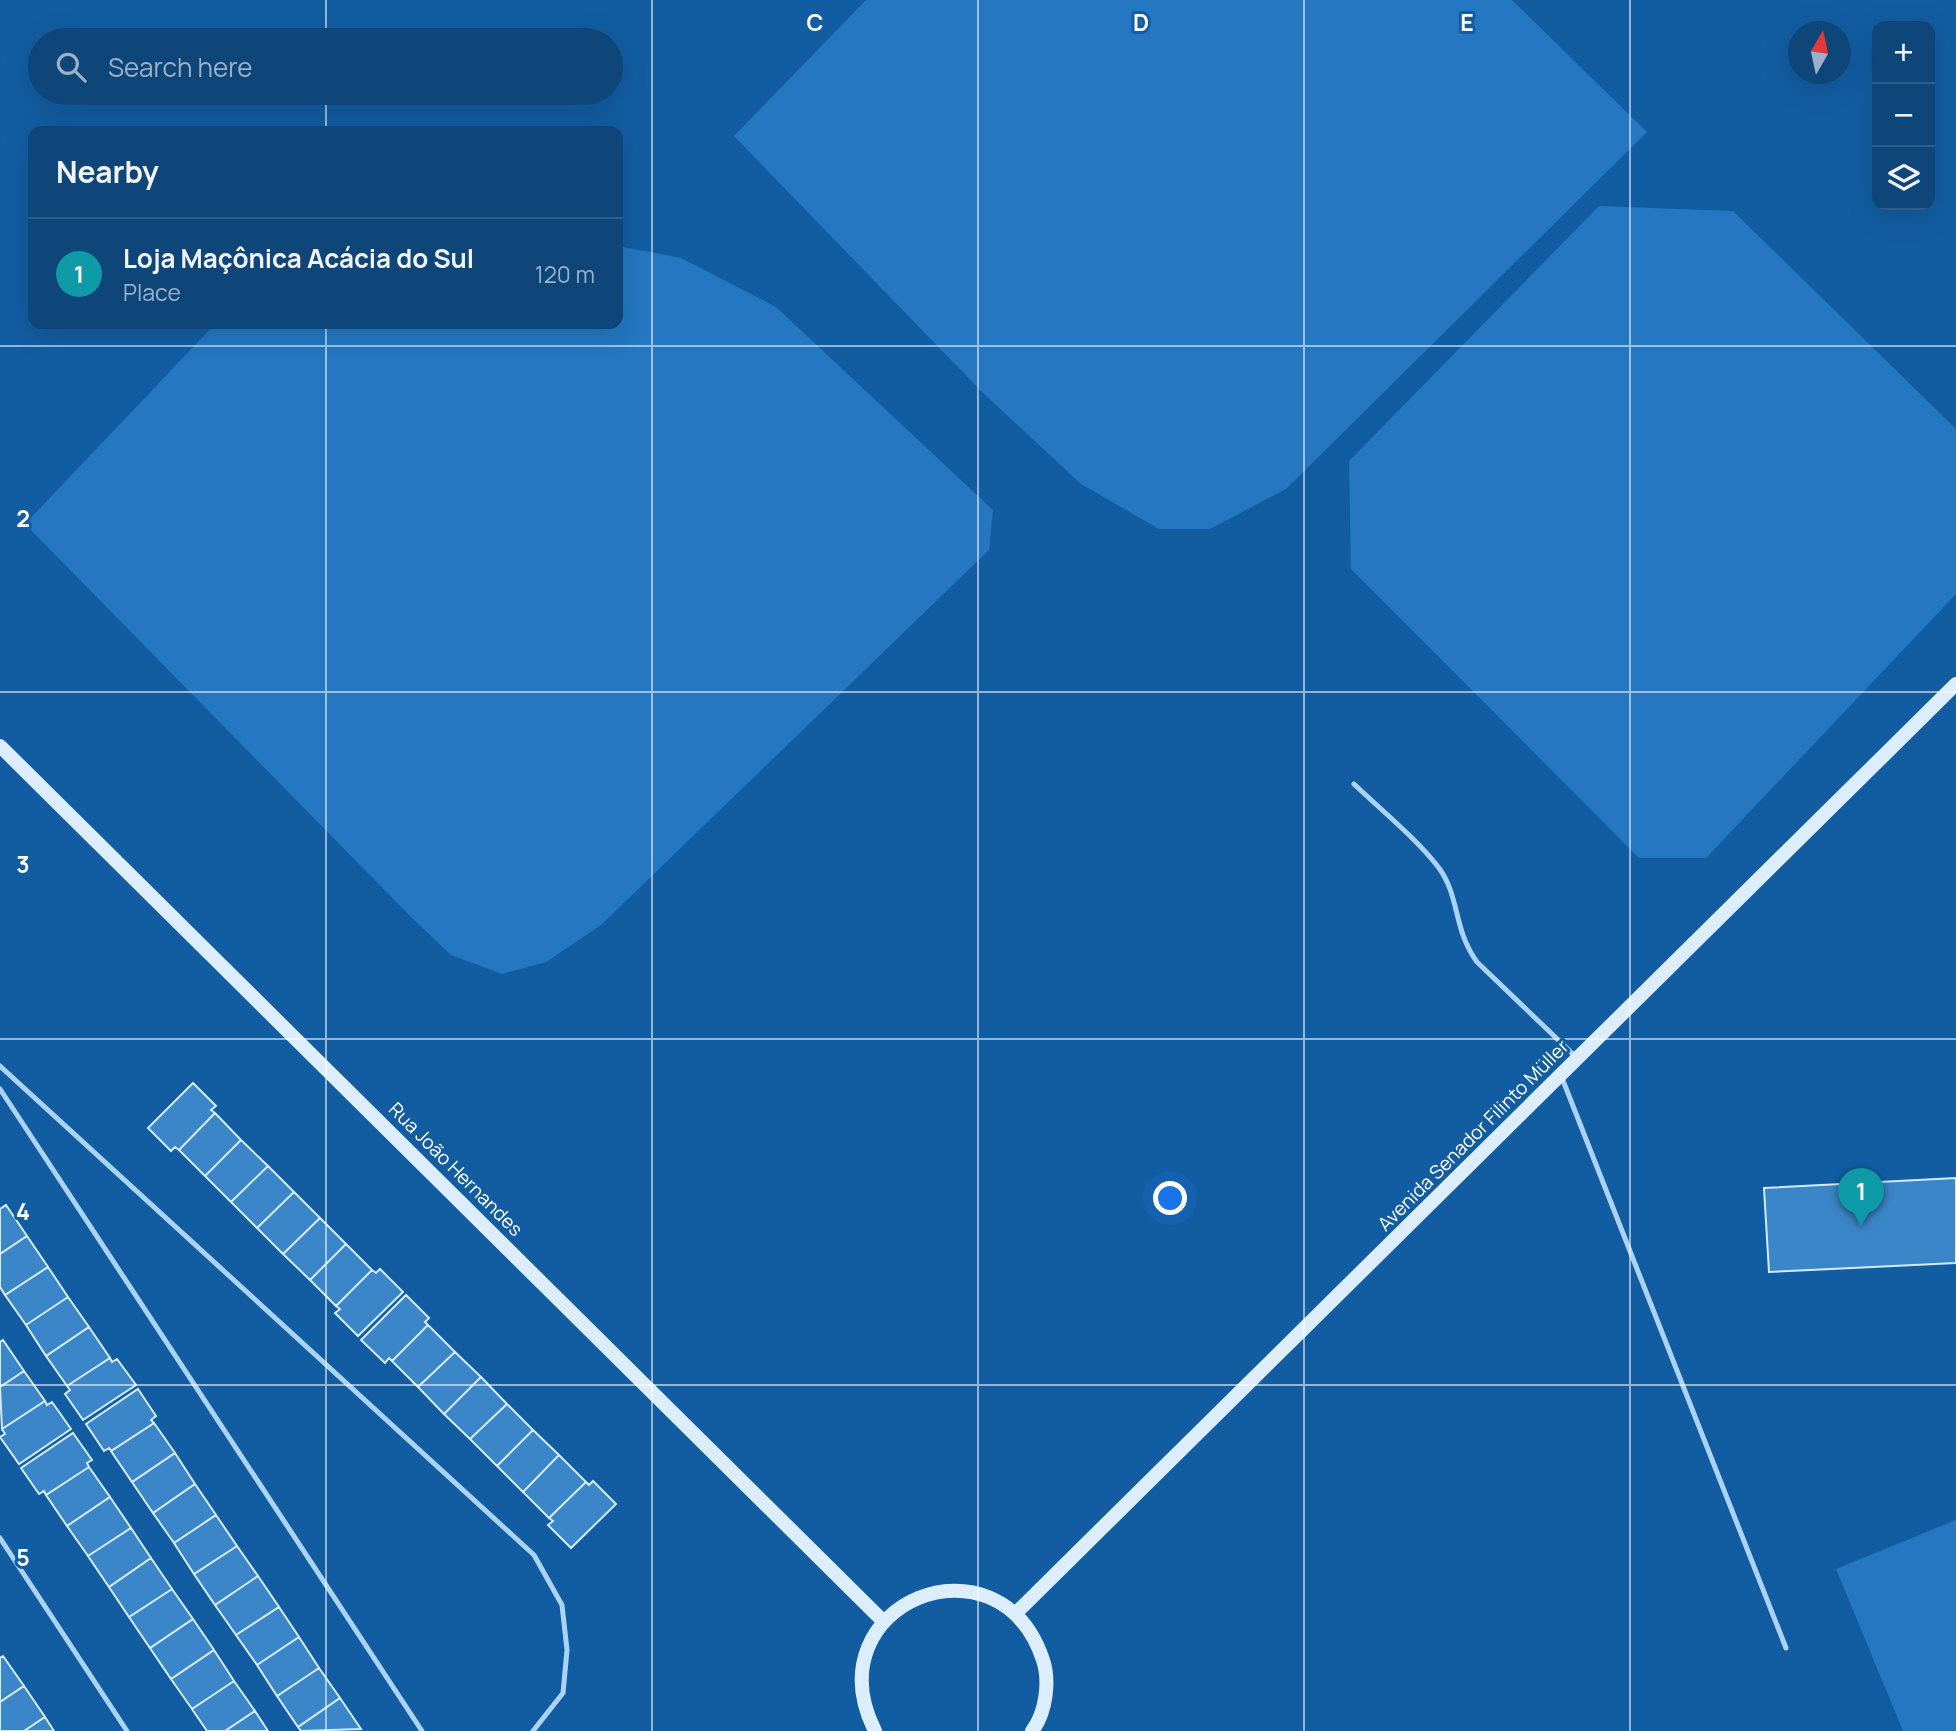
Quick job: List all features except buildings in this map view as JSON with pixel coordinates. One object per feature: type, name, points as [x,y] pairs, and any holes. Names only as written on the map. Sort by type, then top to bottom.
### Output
[{"type":"street","name":"Avenida Senador Filinto Müller","points":[[1016,1614],[1956,684]]},
{"type":"street","name":"Rua João Hernandes","points":[[0,746],[883,1621]]},
{"type":"street","points":[[875,1731],[864,1709],[860,1678],[867,1647],[883,1621],[905,1602],[933,1592],[962,1590],[991,1597],[1016,1614],[1035,1637],[1045,1667],[1045,1698],[1032,1731]]},
{"type":"lane","points":[[1354,784],[1439,868],[1451,891],[1463,943],[1477,962],[1577,1059]]},
{"type":"lane","points":[[0,1066],[534,1555],[562,1605],[567,1650],[563,1693],[533,1731]]},
{"type":"lane","points":[[1561,1075],[1786,1648]]},
{"type":"lane","points":[[0,1089],[422,1731]]},
{"type":"lane","points":[[0,1538],[127,1731]]},
{"type":"shaded area","points":[[866,0],[1512,0],[1647,132],[1286,489],[1210,529],[1159,529],[1081,484],[981,391],[734,136]]},
{"type":"shaded area","points":[[1599,206],[1733,211],[1956,429],[1956,594],[1706,858],[1639,858],[1351,569],[1349,461]]},
{"type":"shaded area","points":[[623,247],[681,258],[776,307],[993,510],[989,550],[601,925],[546,962],[502,974],[451,955],[25,524],[210,329],[623,329]]},
{"type":"shaded area","points":[[1956,1520],[1956,1731],[1903,1731],[1836,1569]]},
{"type":"place","name":"Loja Maçônica Acácia do Sul","points":[[1861,1226]]}]
